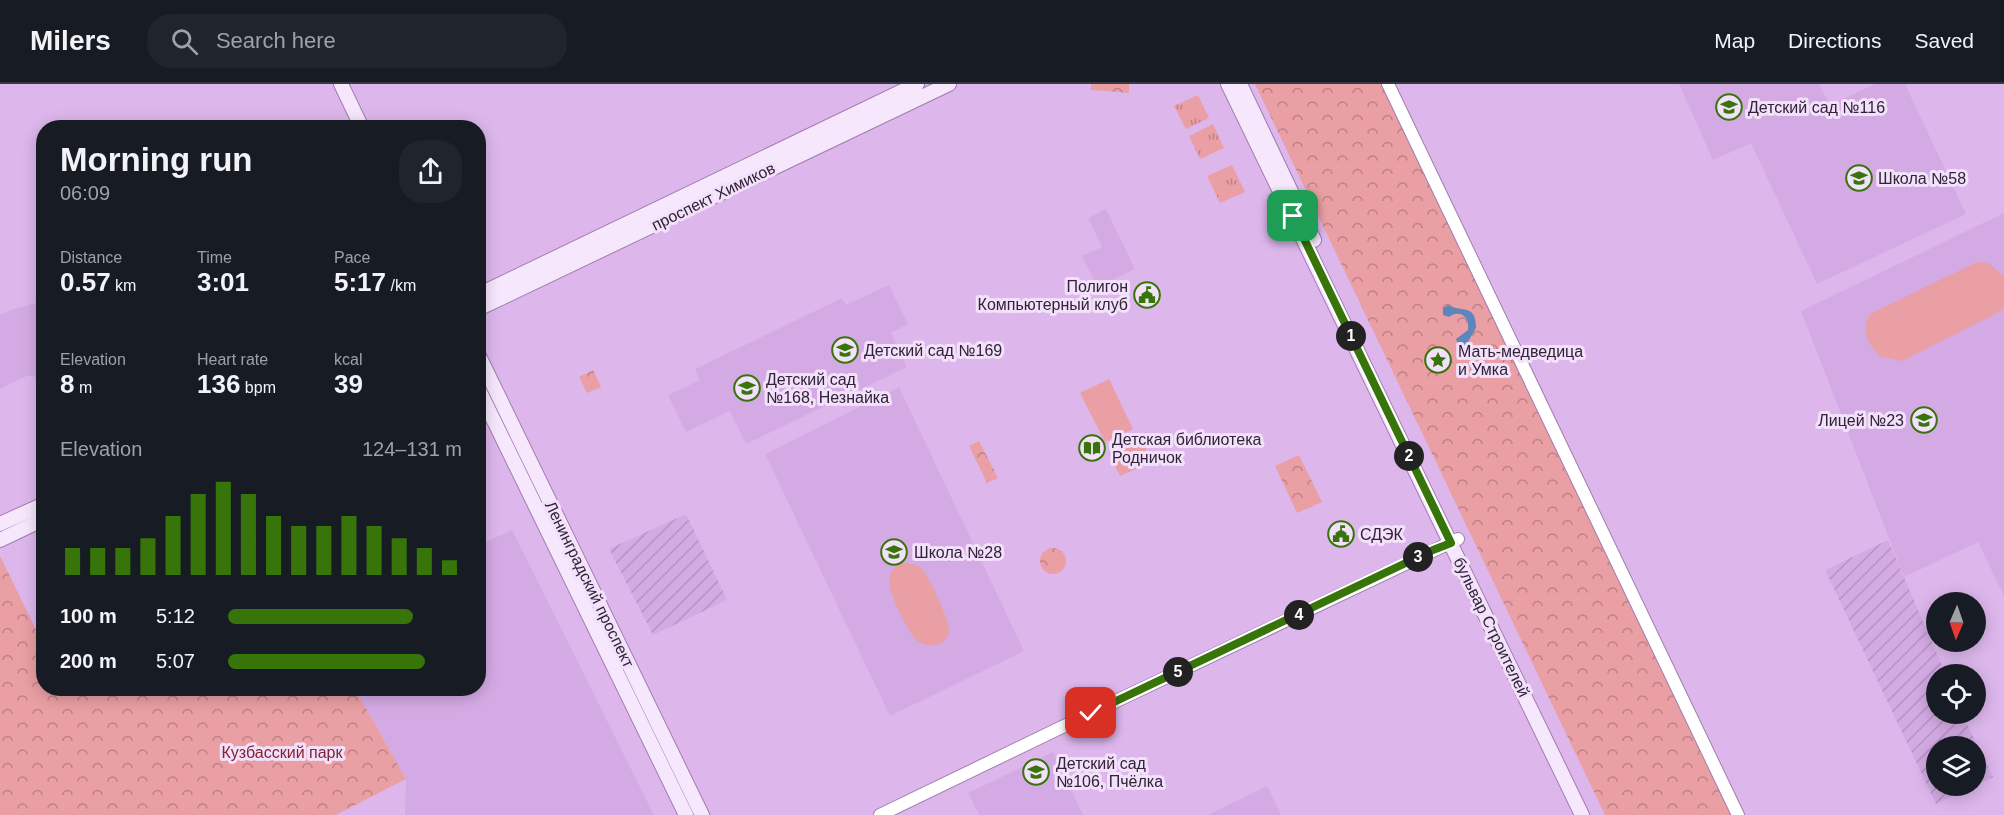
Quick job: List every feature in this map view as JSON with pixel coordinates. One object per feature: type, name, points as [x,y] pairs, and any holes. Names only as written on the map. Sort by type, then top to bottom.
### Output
[{"type":"main road","points":[[340,84],[358,120]]},
{"type":"main road","name":"проспект Химиков","points":[[486,291],[917,84]]},
{"type":"main road","name":"проспект Химиков","points":[[486,305],[949,84]]},
{"type":"main road","name":"бульвар Строителей","points":[[1228,84],[1591,815]]},
{"type":"main road","name":"бульвар Строителей","points":[[1240,84],[1582,815]]},
{"type":"main road","name":"Ленинградский проспект","points":[[486,370],[702,815]]},
{"type":"main road","name":"Ленинградский проспект","points":[[486,404],[686,815]]},
{"type":"main road","points":[[0,524],[36,508]]},
{"type":"main road","points":[[0,540],[36,523]]},
{"type":"street","points":[[1388,84],[1738,815]]},
{"type":"street","points":[[880,815],[1455,541]]},
{"type":"shaded area","name":"Школа №58","points":[[1679,84],[1819,84],[1830,105],[1875,84],[1905,84],[1966,214],[1817,284],[1751,143],[1713,160]]},
{"type":"shaded area","points":[[1106,209],[1135,269],[1098,287],[1082,256],[1102,247],[1088,218]]},
{"type":"shaded area","name":"Лицей №23","points":[[2004,213],[2004,596],[1978,542],[1904,577],[1801,311]]},
{"type":"shaded area","points":[[889,285],[908,324],[891,333],[907,367],[746,444],[730,411],[686,432],[668,395],[700,380],[695,369],[842,298],[846,305]]},
{"type":"shaded area","points":[[36,303],[36,378],[29,375],[0,389],[0,315]]},
{"type":"shaded area","name":"Школа №28","points":[[899,387],[1024,651],[890,716],[765,454]]},
{"type":"shaded area","points":[[686,514],[727,600],[653,635],[609,549]]},
{"type":"shaded area","points":[[512,530],[654,815],[405,815],[406,779],[359,696],[486,696],[486,542]]},
{"type":"shaded area","points":[[1888,540],[1926,628],[1926,652],[1936,652],[1941,664],[1926,664],[1926,724],[1967,724],[1973,736],[1926,736],[1926,783],[1825,570]]},
{"type":"shaded area","name":"Детский сад №106, Пчёлка","points":[[1053,752],[1083,815],[979,815],[968,793]]},
{"type":"shaded area","points":[[1986,763],[1993,777],[1986,780]]},
{"type":"shaded area","points":[[1267,786],[1281,815],[1208,815]]},
{"type":"shaded area","points":[[1932,796],[1953,796],[1936,804]]},
{"type":"green space","points":[[1091,84],[1129,84],[1129,93],[1091,90]]},
{"type":"green space","points":[[1255,84],[1382,84],[1731,815],[1605,815]]},
{"type":"green space","points":[[1198,95],[1209,118],[1186,129],[1174,106]]},
{"type":"green space","points":[[1213,124],[1224,148],[1200,159],[1189,136]]},
{"type":"green space","points":[[1232,165],[1245,192],[1220,203],[1207,176]]},
{"type":"green space","points":[[1977,262],[1988,263],[2004,276],[2004,306],[2001,311],[1902,361],[1879,356],[1867,336],[1866,326],[1870,314]]},
{"type":"green space","points":[[593,370],[601,387],[587,393],[579,377]]},
{"type":"green space","points":[[1109,379],[1133,429],[1105,442],[1080,393]]},
{"type":"green space","points":[[1141,439],[1152,462],[1120,476],[1109,453]]},
{"type":"green space","points":[[979,441],[998,478],[987,483],[969,446]]},
{"type":"green space","points":[[1299,455],[1322,502],[1297,513],[1275,466]]},
{"type":"green space","points":[[1053,548],[1062,552],[1066,561],[1062,570],[1053,574],[1044,570],[1040,561],[1044,552]]},
{"type":"green space","name":"Кузбасский парк","points":[[0,556],[36,630],[36,696],[359,696],[406,779],[336,815],[0,815]]},
{"type":"green space","points":[[901,563],[913,564],[921,568],[934,590],[949,630],[948,636],[940,644],[928,645],[917,641],[898,609],[890,587],[890,577],[893,569]]},
{"type":"water","points":[[1448,305],[1467,310],[1474,315],[1476,328],[1465,347],[1459,347],[1456,339],[1468,330],[1466,318],[1460,314],[1449,317],[1443,315],[1443,308]]},
{"type":"place","name":"Детский сад №116","points":[[1729,107]]},
{"type":"place","name":"Школа №58","points":[[1859,178]]},
{"type":"place","name":"Полигон Компьютерный клуб","points":[[1147,295]]},
{"type":"place","name":"Детский сад №169","points":[[845,350]]},
{"type":"place","name":"Мать-медведица и Умка","points":[[1438,360]]},
{"type":"place","name":"Детский сад №168, Незнайка","points":[[747,388]]},
{"type":"place","name":"Лицей №23","points":[[1924,420]]},
{"type":"place","name":"Детская библиотека Родничок","points":[[1092,448]]},
{"type":"place","name":"СДЭК","points":[[1341,534]]},
{"type":"place","name":"Школа №28","points":[[894,552]]},
{"type":"place","name":"Детский сад №106, Пчёлка","points":[[1036,772]]},
{"type":"route","points":[[1091,713],[1451,543],[1293,216]]}]
